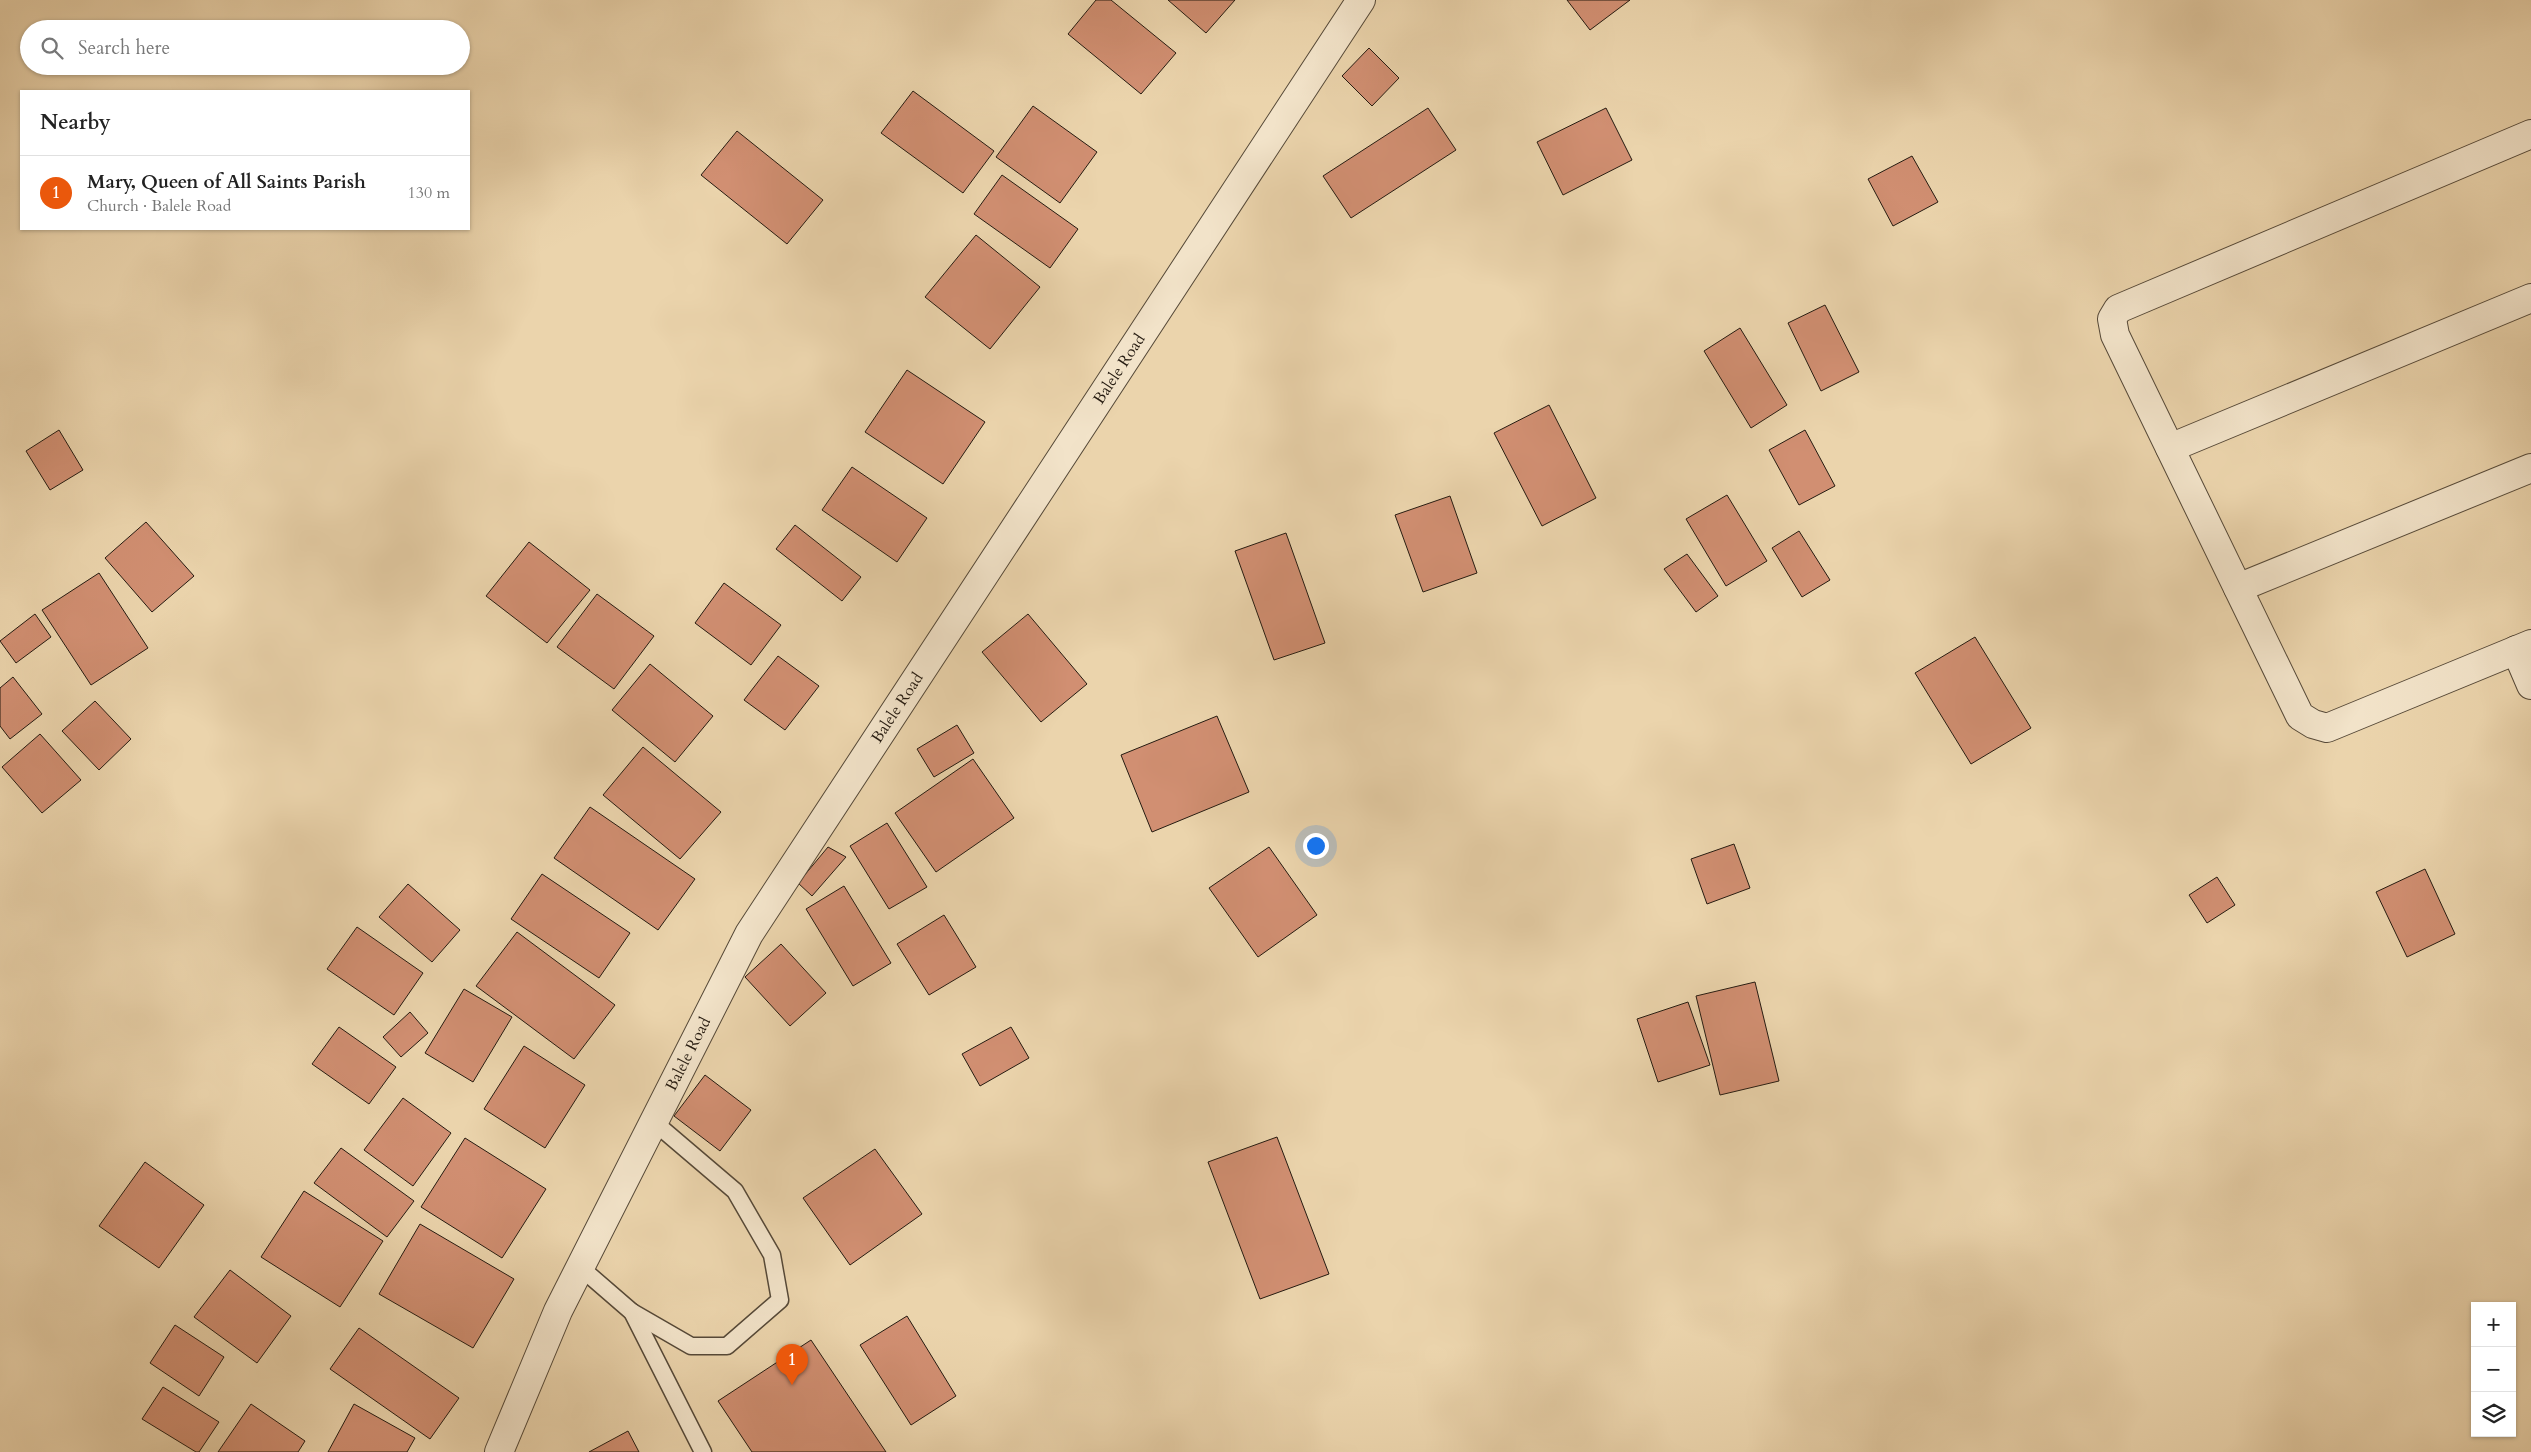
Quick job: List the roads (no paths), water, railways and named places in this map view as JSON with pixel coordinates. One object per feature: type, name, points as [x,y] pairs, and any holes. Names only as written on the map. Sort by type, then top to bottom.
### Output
[{"type":"street","name":"Balele Road","points":[[499,1452],[558,1311],[749,934],[1361,0]]},
{"type":"street","points":[[2531,134],[2118,309],[2112,319],[2115,335],[2300,716],[2313,724],[2327,728],[2523,647],[2531,685]]},
{"type":"street","points":[[2170,448],[2531,298]]},
{"type":"street","points":[[2238,588],[2531,468]]},
{"type":"lane","points":[[580,1267],[632,1312],[691,1346],[727,1346],[780,1300],[772,1255],[735,1191],[654,1122]]},
{"type":"lane","points":[[632,1312],[703,1452]]},
{"type":"place","name":"Mary, Queen of All Saints Parish","points":[[792,1385]]}]
